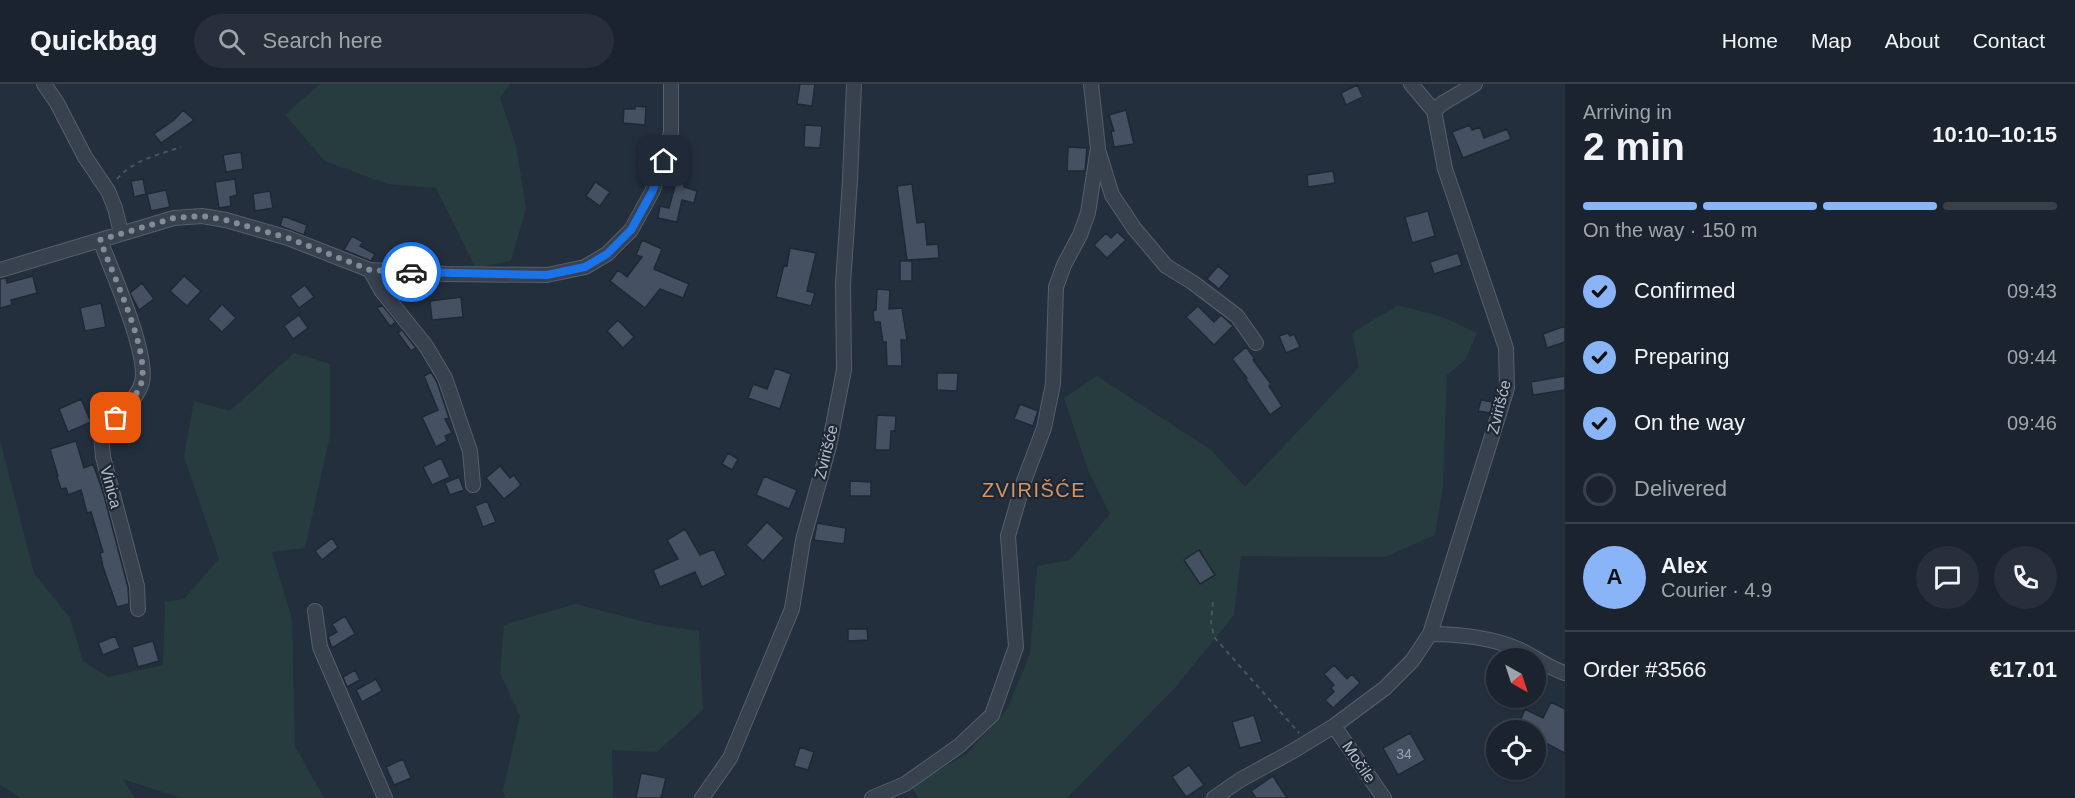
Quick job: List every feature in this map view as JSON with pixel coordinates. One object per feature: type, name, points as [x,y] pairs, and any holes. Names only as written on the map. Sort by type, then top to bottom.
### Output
[{"type":"street","points":[[44,84],[57,103],[85,157],[108,191],[121,233]]},
{"type":"street","points":[[0,270],[174,218],[202,216],[288,238],[370,270],[446,274],[547,275],[585,267],[607,254],[631,230],[652,192],[664,161],[671,132],[671,84]]},
{"type":"street","name":"Zvirišće","points":[[702,798],[730,758],[792,609],[803,540],[829,446],[844,370],[843,284],[854,84]]},
{"type":"street","points":[[1091,84],[1098,148],[1112,195],[1134,228],[1166,266],[1192,282],[1236,316],[1256,342]]},
{"type":"street","name":"Zvirišće","points":[[1214,798],[1240,780],[1334,726],[1384,688],[1412,662],[1430,634],[1507,388],[1506,348],[1445,169],[1434,111],[1411,84]]},
{"type":"street","points":[[1434,111],[1475,84]]},
{"type":"street","points":[[872,798],[905,784],[959,746],[992,715],[1016,647],[1008,536],[1024,481],[1044,428],[1053,384],[1056,287],[1088,213],[1098,148]]},
{"type":"street","name":"Vinica","points":[[100,240],[136,334],[142,366],[142,382],[134,397],[102,440],[103,458],[137,586],[138,609]]},
{"type":"street","points":[[370,270],[381,290],[426,346],[445,378],[470,451],[473,485]]},
{"type":"street","points":[[315,611],[320,647],[385,798]]},
{"type":"street","points":[[1430,634],[1494,639],[1565,673]]},
{"type":"street","name":"Močile","points":[[1334,726],[1384,798]]},
{"type":"path","points":[[108,191],[124,171],[140,161],[181,147]]},
{"type":"path","points":[[1213,602],[1211,622],[1214,637],[1298,732],[1304,744]]},
{"type":"green space","points":[[320,84],[510,84],[500,98],[516,146],[526,208],[511,261],[475,267],[436,188],[387,184],[325,161],[285,115]]},
{"type":"green space","points":[[1398,305],[1442,317],[1477,333],[1465,360],[1447,375],[1443,486],[1435,535],[1385,557],[1241,556],[1234,615],[1174,689],[1067,798],[918,798],[911,786],[967,754],[1007,709],[1030,654],[1037,566],[1070,560],[1110,514],[1088,470],[1064,398],[1097,376],[1211,450],[1245,487],[1359,367],[1352,333]]},
{"type":"green space","points":[[294,353],[330,364],[330,435],[305,548],[272,552],[292,619],[295,746],[324,798],[181,798],[123,779],[135,798],[21,798],[0,785],[0,440],[34,573],[70,618],[83,661],[108,677],[163,665],[165,602],[184,599],[219,559],[184,457],[194,401],[230,411]]},
{"type":"green space","points":[[575,604],[657,625],[699,631],[703,710],[657,752],[612,750],[613,798],[505,798],[503,791],[520,716],[500,673],[504,625]]},
{"type":"building","points":[[800,84],[815,84],[812,106],[797,104]]},
{"type":"building","points":[[1357,85],[1363,97],[1346,105],[1341,93]]},
{"type":"building","points":[[635,106],[646,107],[645,125],[623,123],[624,109],[635,109]]},
{"type":"building","points":[[183,110],[194,120],[161,143],[154,134],[174,120]]},
{"type":"building","points":[[1126,110],[1134,144],[1114,147],[1111,131],[1114,131],[1109,115]]},
{"type":"building","points":[[805,125],[822,126],[820,148],[804,147]]},
{"type":"building","points":[[1470,125],[1472,130],[1480,127],[1484,138],[1507,129],[1511,139],[1463,158],[1452,132]]},
{"type":"building","points":[[647,139],[659,143],[654,159],[642,154]]},
{"type":"building","points":[[1068,147],[1087,148],[1085,171],[1067,171]]},
{"type":"building","points":[[241,152],[243,169],[226,172],[223,155]]},
{"type":"building","points":[[1333,171],[1335,183],[1308,187],[1307,175]]},
{"type":"building","points":[[678,175],[686,177],[684,187],[697,191],[694,203],[682,200],[677,222],[658,218],[660,206],[669,208]]},
{"type":"building","points":[[143,179],[146,194],[134,197],[131,181]]},
{"type":"building","points":[[235,179],[237,195],[230,197],[231,206],[219,208],[215,182]]},
{"type":"building","points":[[595,182],[610,192],[600,206],[586,196]]},
{"type":"building","points":[[912,184],[917,223],[925,222],[927,245],[938,244],[939,258],[907,260],[897,186]]},
{"type":"building","points":[[166,190],[170,207],[151,211],[147,194]]},
{"type":"building","points":[[270,191],[273,208],[255,211],[253,194]]},
{"type":"building","points":[[1428,211],[1435,236],[1412,243],[1405,217]]},
{"type":"building","points":[[283,216],[307,225],[304,235],[280,226]]},
{"type":"building","points":[[1117,232],[1126,240],[1107,258],[1094,245],[1106,233],[1111,238]]},
{"type":"building","points":[[352,236],[363,242],[360,246],[375,254],[371,261],[344,250]]},
{"type":"building","points":[[642,240],[662,249],[654,269],[689,284],[683,298],[660,289],[645,308],[610,281],[618,270],[627,277],[642,257],[636,255]]},
{"type":"building","points":[[790,248],[816,253],[807,291],[815,293],[811,306],[776,297],[784,265],[787,266]]},
{"type":"building","points":[[1458,253],[1462,265],[1434,274],[1430,262]]},
{"type":"building","points":[[900,261],[912,261],[912,281],[900,281]]},
{"type":"building","points":[[1218,266],[1230,276],[1219,289],[1207,279]]},
{"type":"building","points":[[33,276],[37,293],[11,300],[12,305],[0,308],[0,279],[6,278],[7,283]]},
{"type":"building","points":[[184,276],[201,291],[187,306],[170,291]]},
{"type":"building","points":[[142,283],[154,299],[139,310],[130,293]]},
{"type":"building","points":[[305,285],[314,297],[299,308],[290,296]]},
{"type":"building","points":[[877,289],[890,290],[889,309],[902,308],[907,340],[901,340],[902,366],[887,366],[886,342],[883,342],[880,322],[874,322],[873,311],[876,310]]},
{"type":"building","points":[[461,297],[463,317],[432,320],[430,301]]},
{"type":"building","points":[[101,303],[106,327],[85,331],[80,308]]},
{"type":"building","points":[[222,304],[236,318],[222,332],[208,319]]},
{"type":"building","points":[[382,305],[396,322],[390,326],[377,308]]},
{"type":"building","points":[[1198,306],[1214,322],[1221,315],[1233,326],[1214,345],[1186,317]]},
{"type":"building","points":[[299,315],[308,328],[293,339],[284,326]]},
{"type":"building","points":[[618,320],[634,337],[623,348],[607,331]]},
{"type":"building","points":[[1565,326],[1565,342],[1547,348],[1543,334]]},
{"type":"building","points":[[402,330],[416,348],[411,351],[398,333]]},
{"type":"building","points":[[1288,333],[1290,336],[1294,334],[1300,347],[1286,353],[1279,336]]},
{"type":"building","points":[[1246,347],[1271,384],[1269,386],[1282,406],[1270,415],[1232,359]]},
{"type":"building","points":[[775,368],[791,374],[780,409],[748,398],[753,384],[767,389]]},
{"type":"building","points":[[431,372],[437,382],[449,418],[445,419],[452,433],[445,436],[447,441],[436,447],[422,417],[438,410],[424,376]]},
{"type":"building","points":[[937,373],[958,373],[957,391],[937,390]]},
{"type":"building","points":[[1565,376],[1565,390],[1533,395],[1531,382]]},
{"type":"building","points":[[81,399],[91,422],[68,432],[59,409]]},
{"type":"building","points":[[1481,400],[1493,402],[1490,413],[1478,411]]},
{"type":"building","points":[[1020,404],[1038,411],[1033,426],[1014,419]]},
{"type":"building","points":[[877,415],[896,416],[895,431],[891,431],[890,450],[875,450]]},
{"type":"building","points":[[76,441],[84,468],[93,464],[103,492],[128,587],[129,604],[117,607],[103,567],[100,553],[103,552],[91,512],[87,513],[81,490],[68,495],[66,488],[61,489],[57,477],[50,449]]},
{"type":"building","points":[[728,453],[738,459],[732,470],[722,464]]},
{"type":"building","points":[[441,458],[450,477],[432,485],[423,467]]},
{"type":"building","points":[[500,466],[510,478],[514,475],[521,485],[504,499],[486,478]]},
{"type":"building","points":[[764,476],[797,490],[789,509],[756,495]]},
{"type":"building","points":[[459,477],[464,490],[450,495],[445,483]]},
{"type":"building","points":[[850,481],[871,482],[871,496],[850,496]]},
{"type":"building","points":[[487,501],[496,522],[483,527],[475,506]]},
{"type":"building","points":[[767,522],[784,538],[763,561],[746,545]]},
{"type":"building","points":[[817,523],[846,528],[844,544],[814,540]]},
{"type":"building","points":[[685,529],[700,555],[714,549],[726,575],[702,587],[695,572],[660,587],[653,570],[678,559],[667,540]]},
{"type":"building","points":[[332,538],[338,547],[322,560],[315,551]]},
{"type":"building","points":[[1199,550],[1215,575],[1200,584],[1184,560]]},
{"type":"building","points":[[345,616],[355,634],[332,648],[328,637],[337,632],[332,624]]},
{"type":"building","points":[[848,629],[867,629],[868,640],[848,641]]},
{"type":"building","points":[[115,636],[120,648],[103,655],[98,643]]},
{"type":"building","points":[[153,641],[159,661],[138,667],[132,647]]},
{"type":"building","points":[[1334,665],[1347,679],[1352,674],[1360,683],[1333,708],[1325,700],[1334,692],[1331,688],[1334,685],[1324,674]]},
{"type":"building","points":[[355,670],[360,680],[347,687],[343,677]]},
{"type":"building","points":[[376,679],[382,691],[362,702],[356,690]]},
{"type":"building","points":[[1551,702],[1565,709],[1565,753],[1546,743],[1546,720],[1520,720],[1525,709],[1543,718]]},
{"type":"building","points":[[1254,715],[1262,742],[1240,748],[1232,722]]},
{"type":"building","points":[[1410,733],[1425,760],[1398,775],[1383,748]]},
{"type":"building","points":[[800,747],[814,752],[808,770],[794,766]]},
{"type":"building","points":[[403,759],[411,778],[394,785],[386,767]]},
{"type":"building","points":[[1189,765],[1204,785],[1186,797],[1172,777]]},
{"type":"building","points":[[641,773],[666,778],[661,798],[636,798]]},
{"type":"building","points":[[1273,776],[1287,798],[1256,798],[1251,791]]},
{"type":"way so far","points":[[116,418],[134,397],[142,382],[142,366],[136,334],[100,240],[174,218],[202,216],[226,220],[288,238],[370,270],[411,272]]},
{"type":"district","name":"ZVIRIŠĆE","points":[[1034,490]]},
{"type":"route","points":[[411,272],[547,275],[585,267],[607,254],[631,230],[652,192],[664,161]]}]
